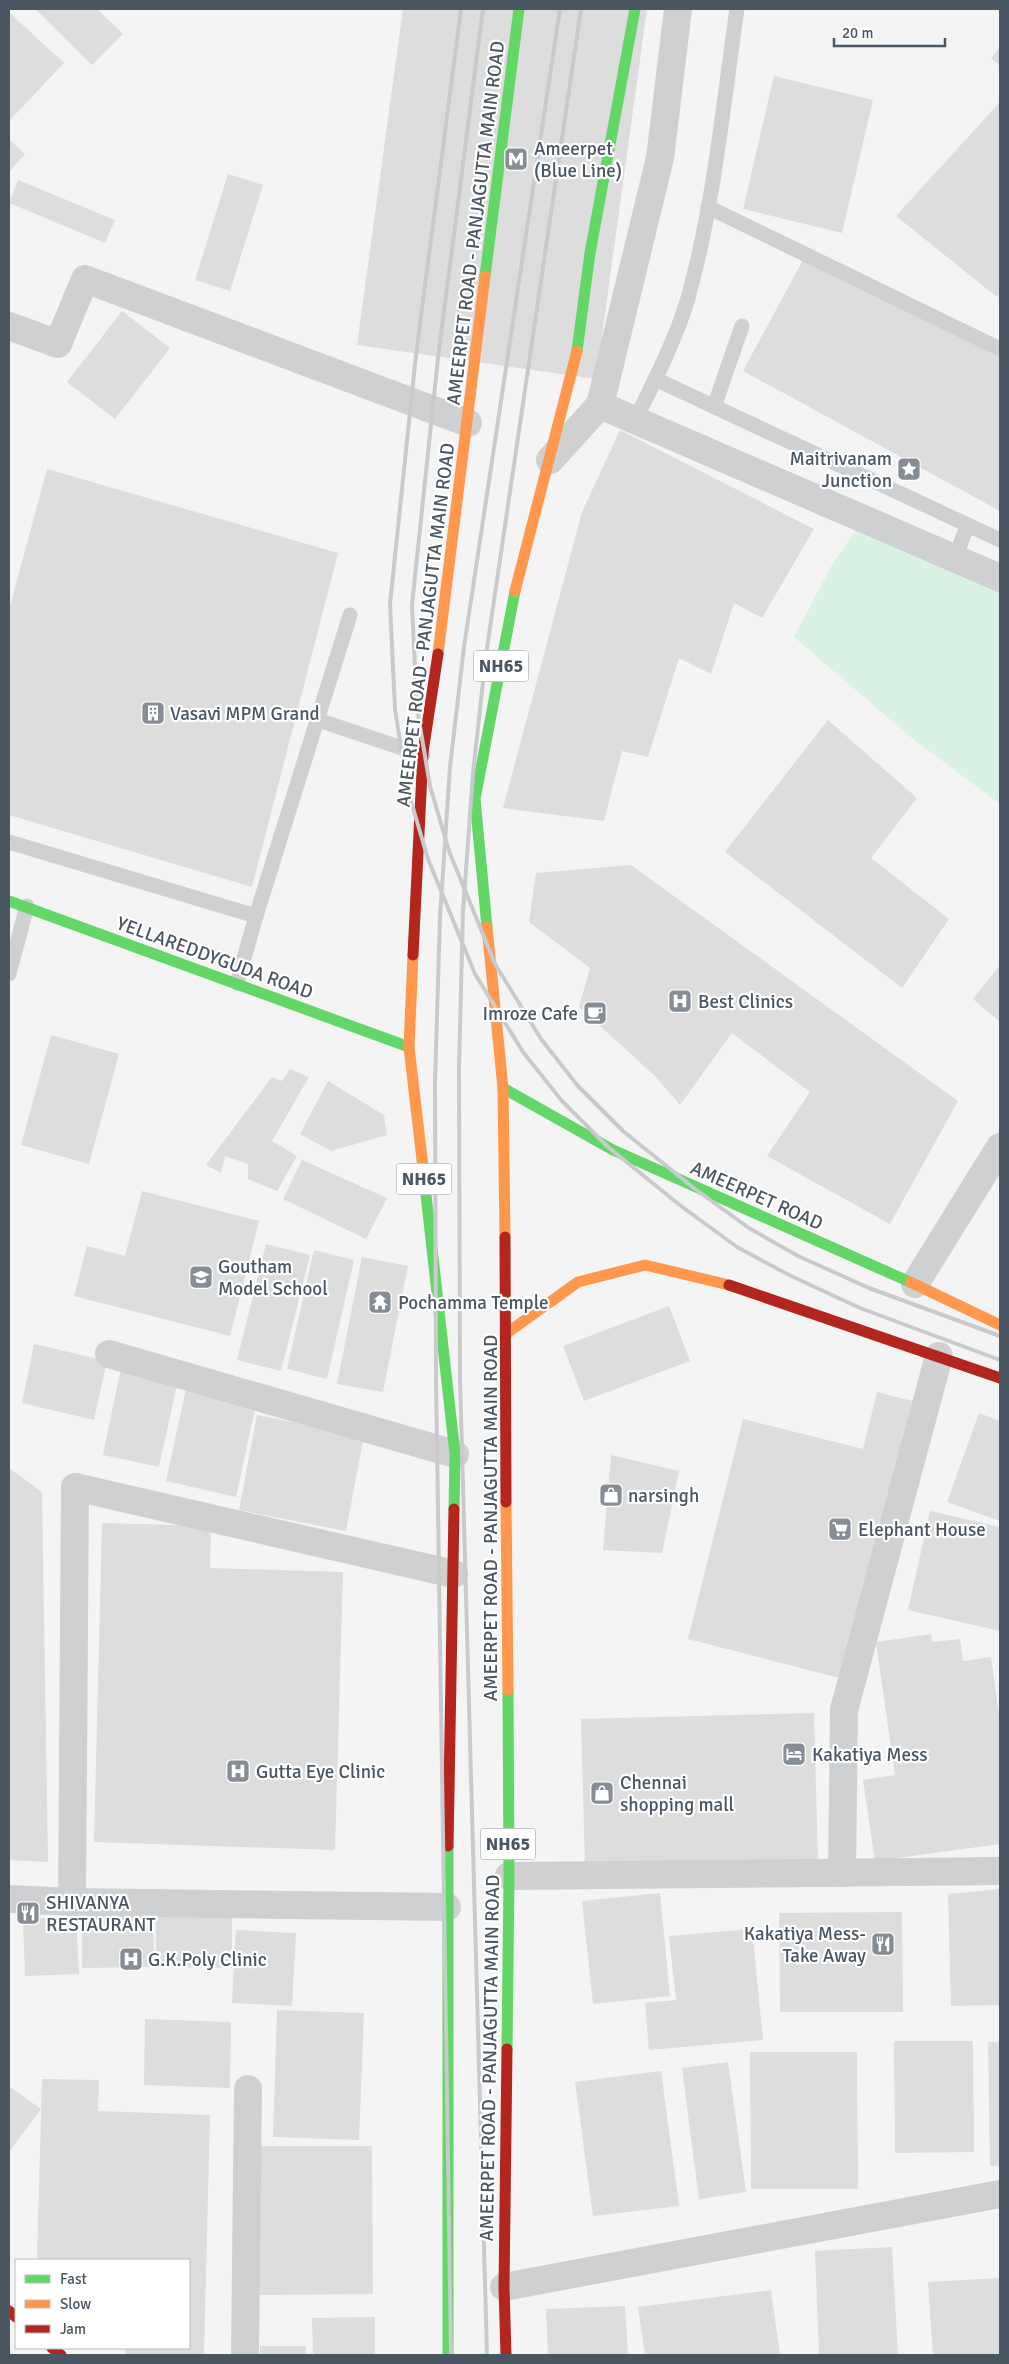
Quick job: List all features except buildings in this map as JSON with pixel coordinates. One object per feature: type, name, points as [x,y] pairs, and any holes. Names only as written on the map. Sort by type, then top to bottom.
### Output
[{"type":"main road","name":"AMEERPET ROAD - PANJAGUTTA MAIN ROAD","points":[[448,2355],[447,1907],[455,1454],[409,1047],[423,755],[431,711],[519,9]]},
{"type":"main road","name":"AMEERPET ROAD - PANJAGUTTA MAIN ROAD","points":[[506,2355],[504,2286],[508,1876],[507,1333],[503,1088],[476,799],[510,616],[580,345],[590,253],[635,9]]},
{"type":"main road","name":"YELLAREDDYGUDA ROAD","points":[[9,901],[409,1047]]},
{"type":"main road","name":"AMEERPET ROAD","points":[[503,1088],[614,1150],[915,1284],[1000,1325]]},
{"type":"main road","points":[[507,1333],[578,1282],[645,1265],[744,1289],[1000,1378]]},
{"type":"street","points":[[550,460],[600,406],[660,158],[678,9]]},
{"type":"street","points":[[9,326],[58,344],[85,279],[468,423]]},
{"type":"street","points":[[600,406],[955,557],[1000,578]]},
{"type":"street","points":[[915,1284],[1000,1146]]},
{"type":"street","points":[[110,1354],[455,1454]]},
{"type":"street","points":[[842,1873],[844,1710],[939,1356]]},
{"type":"street","points":[[72,1902],[75,1487],[454,1574]]},
{"type":"street","points":[[508,1876],[1000,1871]]},
{"type":"street","points":[[9,1899],[72,1902],[447,1907]]},
{"type":"street","points":[[245,2355],[248,2089]]},
{"type":"street","points":[[504,2286],[1000,2194]]},
{"type":"lane","points":[[635,420],[655,379],[688,299],[708,207],[737,9]]},
{"type":"lane","points":[[708,207],[1000,350]]},
{"type":"lane","points":[[714,407],[742,326]]},
{"type":"lane","points":[[655,379],[1000,540]]},
{"type":"lane","points":[[955,557],[968,525]]},
{"type":"lane","points":[[237,983],[256,916],[350,615]]},
{"type":"lane","points":[[318,720],[423,755]]},
{"type":"lane","points":[[9,842],[256,916]]},
{"type":"lane","points":[[9,974],[27,906]]},
{"type":"green space","points":[[862,522],[1000,590],[1000,804],[913,739],[794,637],[834,561]]},
{"type":"railway","points":[[461,9],[416,355],[390,604],[395,709],[408,791],[428,859],[475,974],[523,1052],[562,1101],[608,1147],[681,1206],[737,1247],[789,1275],[860,1308],[1000,1360]]},
{"type":"railway","points":[[483,9],[438,358],[412,605],[417,708],[430,786],[449,851],[495,964],[541,1039],[578,1086],[623,1131],[695,1189],[749,1228],[798,1256],[869,1288],[1000,1336]]},
{"type":"railway","points":[[451,2355],[436,1380],[435,1081],[440,917],[450,767],[464,647],[560,9]]},
{"type":"railway","points":[[487,2355],[460,1378],[459,1068],[463,911],[473,773],[486,655],[581,9]]},
{"type":"traffic: fast","points":[[485,276],[519,9]]},
{"type":"traffic: fast","points":[[577,351],[590,253],[635,9]]},
{"type":"traffic: fast","points":[[487,927],[475,799],[515,591]]},
{"type":"traffic: fast","points":[[9,901],[409,1047]]},
{"type":"traffic: fast","points":[[503,1088],[613,1150],[910,1282]]},
{"type":"traffic: fast","points":[[422,1159],[455,1454],[454,1509]]},
{"type":"traffic: fast","points":[[507,2049],[509,1876],[508,1690]]},
{"type":"traffic: fast","points":[[448,1846],[448,2355]]},
{"type":"traffic: slow","points":[[438,654],[485,276]]},
{"type":"traffic: slow","points":[[515,591],[577,351]]},
{"type":"traffic: slow","points":[[487,927],[503,1088],[505,1237]]},
{"type":"traffic: slow","points":[[413,955],[409,1047],[422,1159]]},
{"type":"traffic: slow","points":[[507,1333],[578,1282],[645,1265],[729,1285]]},
{"type":"traffic: slow","points":[[910,1282],[1000,1325]]},
{"type":"traffic: slow","points":[[506,1502],[508,1690]]},
{"type":"traffic: jam","points":[[413,955],[423,752],[438,654]]},
{"type":"traffic: jam","points":[[505,1237],[506,1502]]},
{"type":"traffic: jam","points":[[729,1285],[1000,1378]]},
{"type":"traffic: jam","points":[[448,1846],[454,1509]]},
{"type":"traffic: jam","points":[[506,2355],[504,2287],[507,2049]]},
{"type":"traffic: jam","points":[[9,2311],[15,2316]]},
{"type":"traffic: jam","points":[[53,2349],[61,2355]]},
{"type":"place","name":"Ameerpet (Blue Line)","points":[[516,159]]},
{"type":"place","name":"Maitrivanam Junction","points":[[909,469]]},
{"type":"place","name":"Vasavi MPM Grand","points":[[153,713]]},
{"type":"place","name":"Best Clinics","points":[[680,1001]]},
{"type":"place","name":"Imroze Cafe","points":[[595,1013]]},
{"type":"place","name":"Goutham Model School","points":[[201,1277]]},
{"type":"place","name":"Pochamma Temple","points":[[380,1302]]},
{"type":"place","name":"narsingh","points":[[611,1495]]},
{"type":"place","name":"Elephant House","points":[[840,1529]]},
{"type":"place","name":"Kakatiya Mess","points":[[794,1754]]},
{"type":"place","name":"Gutta Eye Clinic","points":[[238,1771]]},
{"type":"place","name":"Chennai shopping mall","points":[[602,1793]]},
{"type":"place","name":"SHIVANYA RESTAURANT","points":[[28,1913]]},
{"type":"place","name":"Kakatiya Mess- Take Away","points":[[883,1944]]},
{"type":"place","name":"G.K.Poly Clinic","points":[[131,1959]]}]
